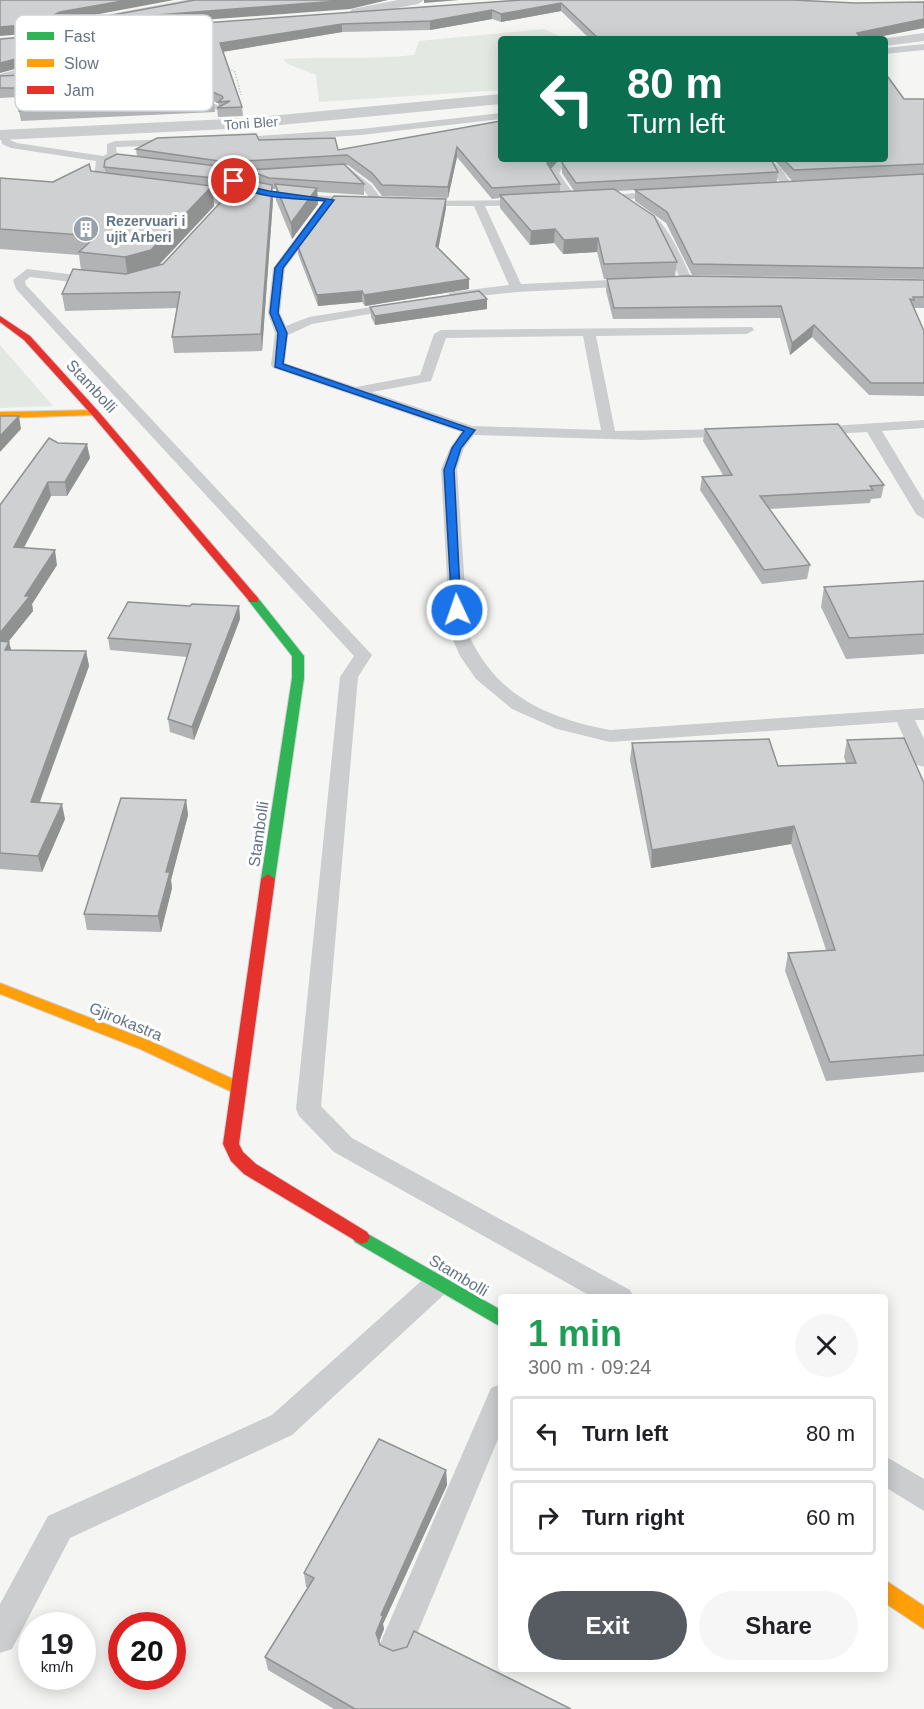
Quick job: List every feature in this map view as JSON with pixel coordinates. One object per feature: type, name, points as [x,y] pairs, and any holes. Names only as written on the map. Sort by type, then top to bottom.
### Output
[{"type":"street","points":[[126,15],[207,0]]},
{"type":"street","points":[[351,13],[423,4]]},
{"type":"street","points":[[213,26],[240,23]]},
{"type":"street","points":[[888,42],[924,37]]},
{"type":"street","points":[[0,42],[15,41]]},
{"type":"street","name":"Toni Bler","points":[[1,135],[249,123],[498,99]]},
{"type":"street","name":"Stambolli","points":[[0,318],[27,338],[67,385],[95,413],[284,634],[298,656],[298,678],[231,1144],[237,1156],[250,1169],[277,1188],[498,1317]]},
{"type":"street","points":[[0,415],[95,413]]},
{"type":"street","name":"Gjirokastra","points":[[0,988],[145,1045],[238,1088]]},
{"type":"street","points":[[888,1592],[924,1619]]},
{"type":"lane","points":[[888,51],[924,47]]},
{"type":"lane","points":[[213,106],[217,107]]},
{"type":"lane","points":[[128,190],[98,186],[101,162],[112,155],[111,146],[120,142],[236,141],[361,132],[498,116]]},
{"type":"lane","points":[[1,135],[6,142],[15,146],[128,164]]},
{"type":"lane","points":[[568,162],[559,165],[554,172],[565,199],[618,198],[676,193]]},
{"type":"lane","points":[[767,162],[776,168],[787,185]]},
{"type":"lane","points":[[325,171],[348,170],[389,202]]},
{"type":"lane","points":[[234,181],[245,188],[269,194],[330,200],[479,204],[539,201]]},
{"type":"lane","points":[[172,194],[216,198],[226,202],[196,236]]},
{"type":"lane","points":[[618,198],[660,226],[681,281],[722,282]]},
{"type":"lane","points":[[330,200],[279,268],[274,313],[282,333],[278,365],[470,430],[609,435],[746,433]]},
{"type":"lane","points":[[479,204],[517,288]]},
{"type":"lane","points":[[112,282],[27,273],[20,280],[20,286],[363,655],[349,677],[308,1109],[343,1145],[613,1294]]},
{"type":"lane","points":[[436,299],[517,288],[653,282]]},
{"type":"lane","points":[[282,333],[309,321],[416,302]]},
{"type":"lane","points":[[354,391],[426,378],[441,334],[747,330]]},
{"type":"lane","points":[[589,332],[609,435]]},
{"type":"lane","points":[[804,431],[873,429],[924,424]]},
{"type":"lane","points":[[873,429],[924,514]]},
{"type":"lane","points":[[470,430],[457,448],[449,470],[459,633],[464,650],[478,669],[523,708],[563,725],[610,736],[924,714]]},
{"type":"lane","points":[[904,716],[924,761]]},
{"type":"lane","points":[[0,1637],[59,1527],[282,1425],[439,1282]]},
{"type":"lane","points":[[395,1646],[498,1404]]},
{"type":"lane","points":[[888,1472],[924,1496]]},
{"type":"shaded area","points":[[544,29],[559,36],[498,36],[498,90],[319,102],[316,75],[288,64],[283,59],[414,55],[419,41]]},
{"type":"shaded area","points":[[0,345],[53,406],[0,408]]},
{"type":"building","points":[[0,0],[128,0],[54,15],[15,15],[15,26],[0,27]]},
{"type":"building","points":[[195,0],[350,0],[157,15],[113,15]]},
{"type":"building","points":[[522,0],[924,2],[924,19],[857,33],[859,36],[596,36],[561,3],[501,14],[492,10],[430,21],[342,24],[220,43],[242,107],[217,108],[230,101],[218,102],[223,98],[222,96],[213,92],[213,22]]},
{"type":"building","points":[[15,38],[15,59],[0,63],[0,39]]},
{"type":"building","points":[[15,75],[15,88],[0,88],[0,76]]},
{"type":"building","points":[[888,77],[904,99],[924,99],[924,164],[794,170],[786,162],[888,162]]},
{"type":"building","points":[[498,122],[498,162],[548,162],[560,184],[492,188],[457,147],[448,187],[382,185],[372,173],[347,155],[226,162],[136,149],[157,138],[256,134],[259,140],[335,138],[338,150]]},
{"type":"building","points":[[117,154],[217,166],[239,178],[272,185],[261,334],[172,337],[180,292],[62,294],[73,269],[126,274],[163,264],[232,190],[227,181],[215,178],[104,167],[105,160]]},
{"type":"building","points":[[773,162],[778,172],[576,183],[562,163]]},
{"type":"building","points":[[89,164],[91,171],[212,186],[151,250],[125,257],[79,252],[96,236],[0,229],[0,178],[53,182]]},
{"type":"building","points":[[344,164],[364,184],[269,178],[248,170]]},
{"type":"building","points":[[924,174],[924,268],[693,264],[667,212],[635,190]]},
{"type":"building","points":[[275,184],[317,188],[291,223]]},
{"type":"building","points":[[614,189],[654,216],[677,262],[604,264],[598,238],[564,240],[555,229],[531,231],[500,195]]},
{"type":"building","points":[[334,196],[446,199],[436,246],[469,279],[364,295],[362,291],[317,295],[297,244]]},
{"type":"building","points":[[688,276],[924,280],[924,297],[910,299],[924,331],[924,383],[871,383],[814,325],[792,343],[781,306],[614,308],[607,279]]},
{"type":"building","points":[[479,291],[487,299],[375,316],[370,307]]},
{"type":"building","points":[[0,416],[19,416],[0,436]]},
{"type":"building","points":[[838,424],[884,485],[870,486],[873,490],[760,496],[810,565],[764,570],[702,477],[732,475],[705,429]]},
{"type":"building","points":[[49,438],[58,443],[87,444],[65,482],[48,482],[14,547],[55,550],[25,596],[30,596],[0,633],[0,505]]},
{"type":"building","points":[[924,581],[924,634],[849,638],[824,587]]},
{"type":"building","points":[[128,602],[239,606],[192,727],[168,719],[191,644],[108,638]]},
{"type":"building","points":[[0,641],[9,642],[5,650],[86,651],[31,802],[62,804],[38,856],[0,853]]},
{"type":"building","points":[[904,738],[924,783],[924,1055],[830,1062],[788,953],[835,950],[794,826],[652,850],[632,743],[769,739],[778,766],[856,763],[847,740]]},
{"type":"building","points":[[121,798],[186,800],[166,872],[170,872],[158,916],[84,914]]},
{"type":"building","points":[[379,1439],[446,1470],[381,1615],[383,1616],[376,1633],[380,1645],[393,1651],[407,1647],[414,1631],[571,1709],[355,1709],[265,1657],[314,1578],[304,1573]]},
{"type":"traffic: fast","points":[[254,600],[298,656],[298,678],[268,879]]},
{"type":"traffic: fast","points":[[361,1237],[498,1317]]},
{"type":"traffic: slow","points":[[0,415],[95,413]]},
{"type":"traffic: slow","points":[[0,988],[145,1045],[238,1088]]},
{"type":"traffic: slow","points":[[888,1592],[924,1619]]},
{"type":"traffic: jam","points":[[213,25],[225,24]]},
{"type":"traffic: jam","points":[[0,42],[15,41]]},
{"type":"traffic: jam","points":[[0,318],[27,338],[95,413],[254,600]]},
{"type":"traffic: jam","points":[[268,879],[231,1144],[237,1156],[250,1169],[361,1237]]},
{"type":"place","name":"Rezervuari i ujit Arberi","points":[[86,229]]},
{"type":"route","points":[[234,181],[245,188],[269,194],[330,200],[279,268],[274,313],[282,333],[278,365],[470,430],[457,448],[449,470],[457,610]]}]
